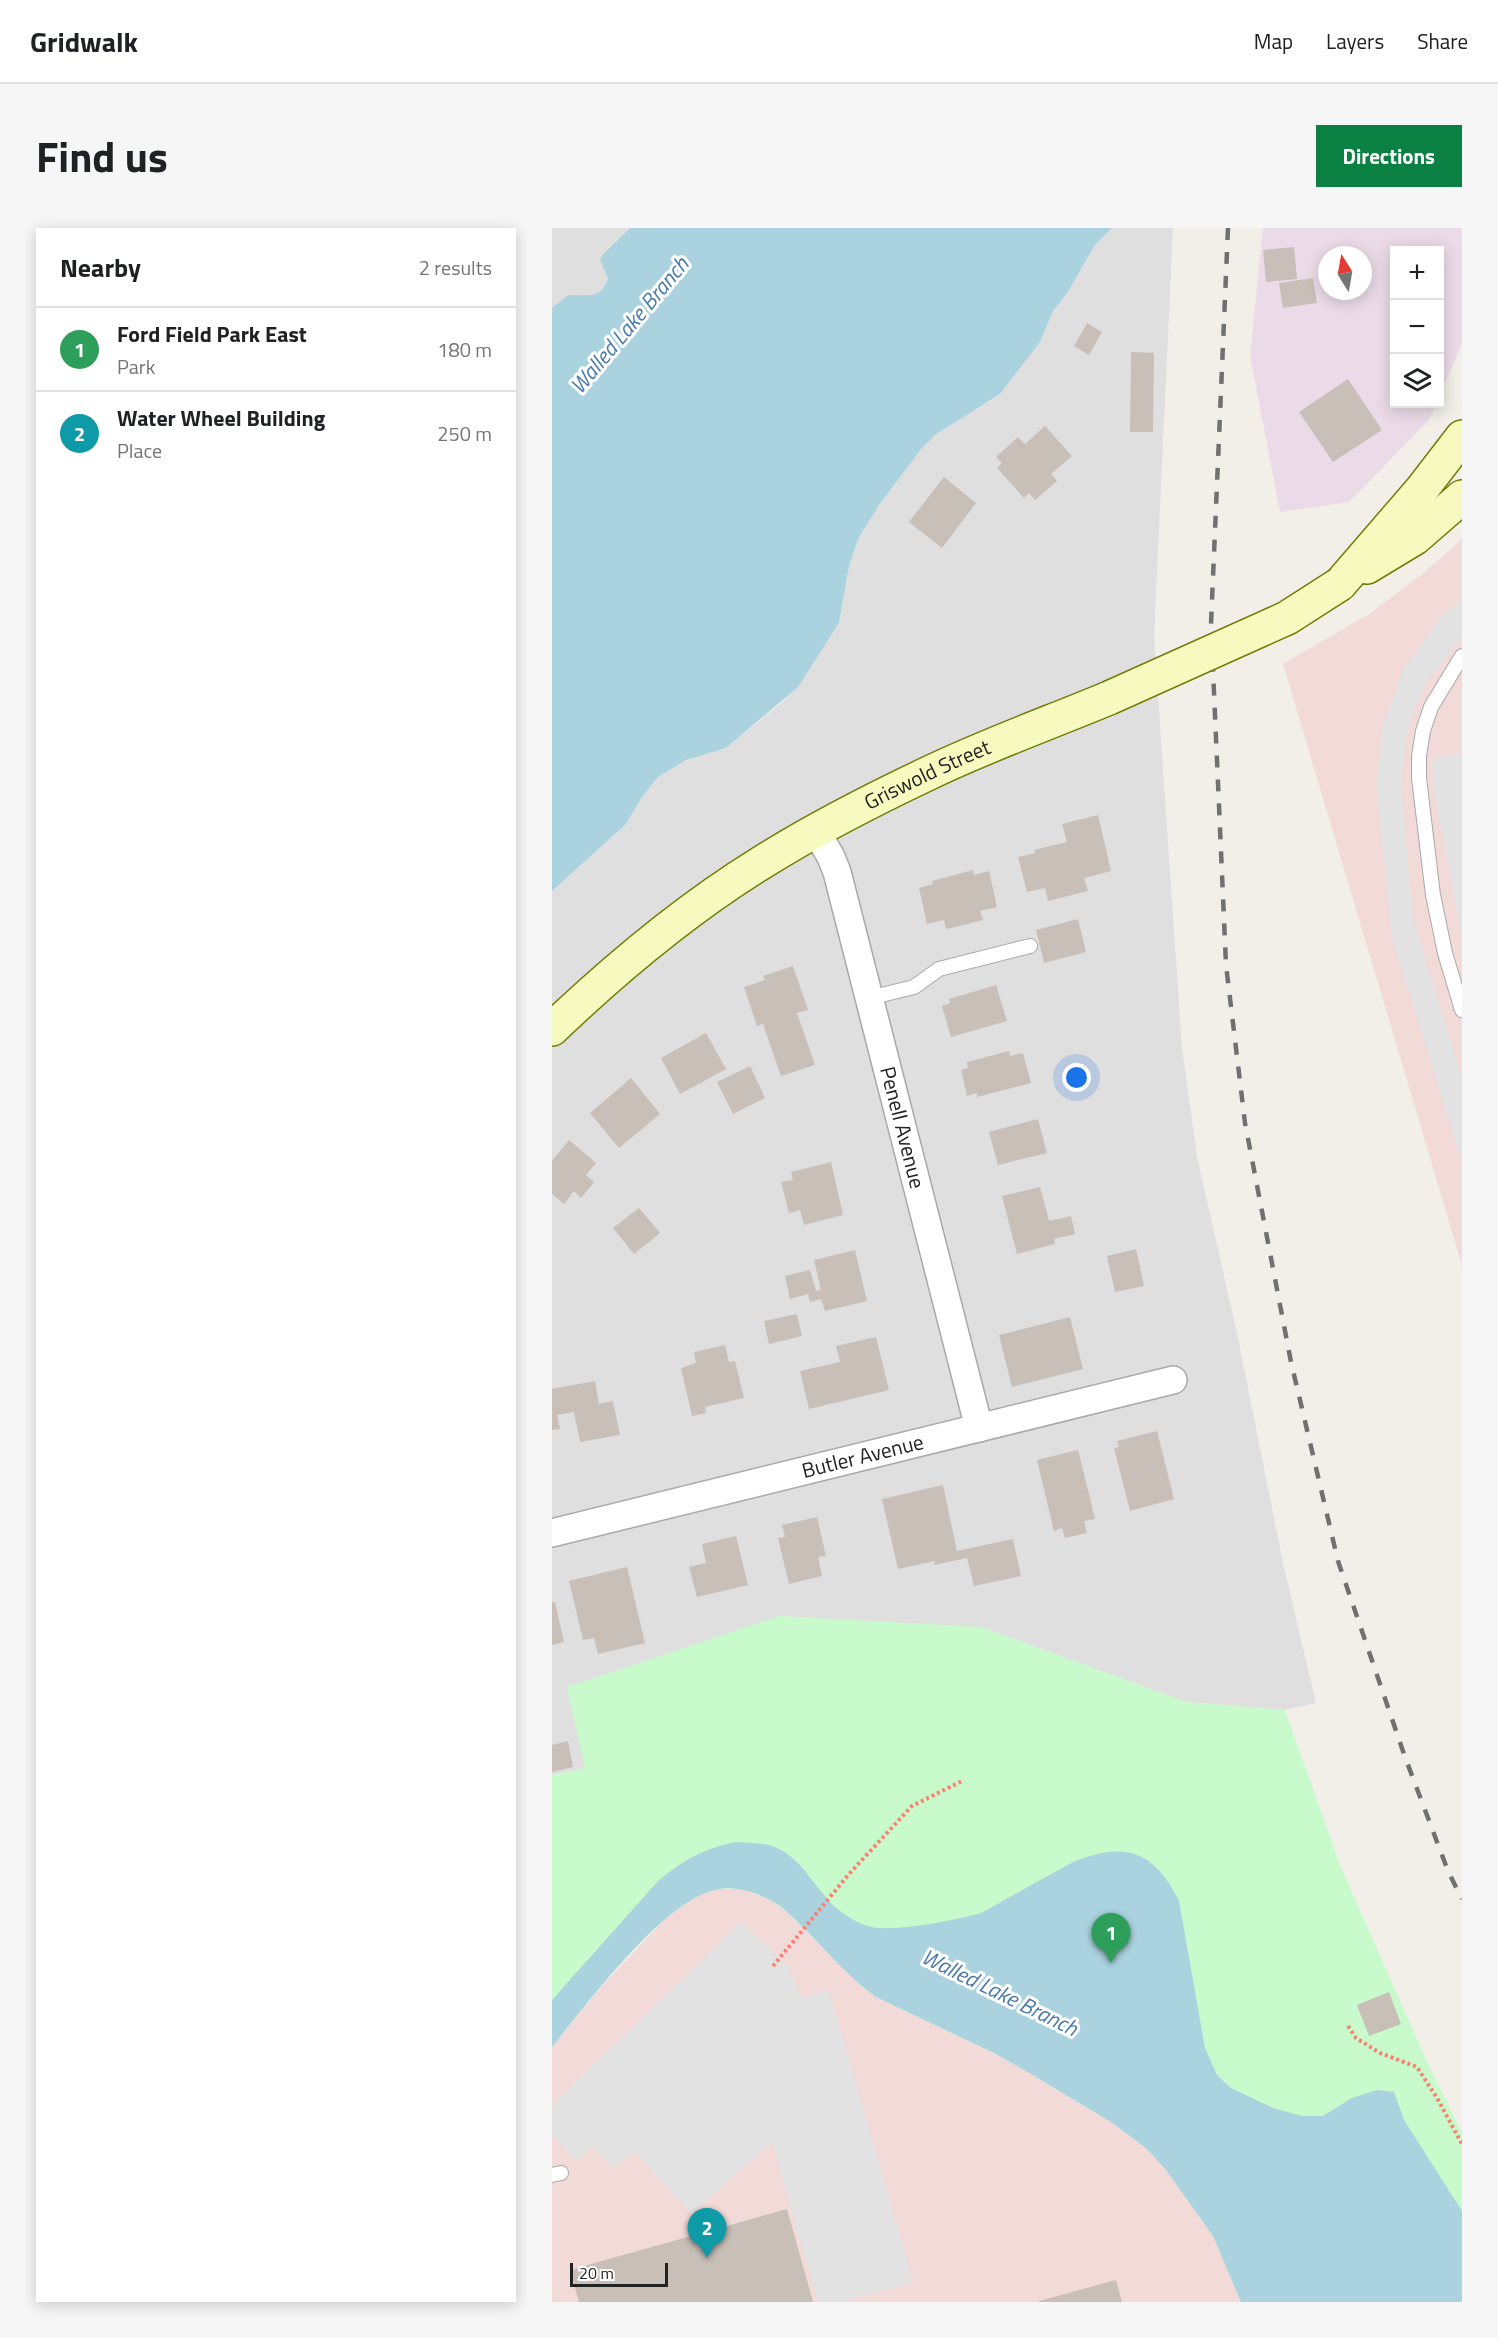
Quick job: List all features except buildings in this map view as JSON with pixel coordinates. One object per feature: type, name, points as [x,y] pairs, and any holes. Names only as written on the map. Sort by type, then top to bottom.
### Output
[{"type":"street","name":"Griswold Street","points":[[1340,584],[1422,489],[1462,437]]},
{"type":"street","name":"Griswold Street","points":[[552,1029],[595,988],[650,942],[710,897],[761,863],[816,831],[931,772],[1109,698],[1287,618],[1415,538],[1462,497]]},
{"type":"street","name":"Penell Avenue","points":[[816,831],[837,872],[979,1428]]},
{"type":"street","name":"Butler Avenue","points":[[552,1533],[1173,1380]]},
{"type":"lane","points":[[1462,656],[1455,664],[1431,707],[1423,731],[1419,756],[1419,778],[1433,895],[1445,952],[1462,1010]]},
{"type":"lane","points":[[869,998],[914,987],[939,969],[1030,946]]},
{"type":"path","points":[[773,1966],[849,1874],[912,1806],[964,1780]]},
{"type":"path","points":[[1348,2026],[1356,2038],[1380,2053],[1417,2067],[1462,2144]]},
{"type":"shaded area","points":[[552,228],[630,228],[604,252],[608,278],[606,285],[598,294],[586,297],[568,295],[552,308]]},
{"type":"shaded area","points":[[1112,228],[1173,228],[1154,637],[1182,1048],[1197,1156],[1238,1338],[1283,1563],[1316,1703],[1285,1710],[1186,1702],[981,1627],[585,1768],[552,1775],[552,891],[626,824],[642,797],[658,777],[686,760],[726,748],[784,701],[839,624],[849,566],[858,539],[879,505],[922,448],[935,435],[1000,394],[1040,342],[1053,311],[1066,295],[1095,245]]},
{"type":"shaded area","points":[[1263,228],[1462,228],[1462,343],[1444,386],[1444,246],[1390,246],[1390,408],[1434,408],[1429,420],[1349,502],[1280,512],[1250,356]]},
{"type":"shaded area","points":[[1462,539],[1462,1265],[1283,664],[1369,614],[1426,571]]},
{"type":"shaded area","points":[[1462,598],[1462,637],[1426,682],[1407,731],[1401,786],[1413,919],[1462,1077],[1462,1162],[1392,938],[1376,784],[1383,724],[1404,669],[1439,619]]},
{"type":"shaded area","points":[[1462,753],[1462,939],[1434,792],[1432,760]]},
{"type":"shaded area","points":[[715,1889],[742,1889],[773,1901],[796,1920],[863,1988],[876,1997],[994,2053],[1111,2122],[1147,2149],[1166,2170],[1213,2236],[1239,2302],[552,2302],[552,2047],[600,1988],[665,1919],[690,1899]]},
{"type":"shaded area","points":[[741,1922],[788,1966],[802,1998],[829,1990],[913,2282],[842,2302],[818,2302],[772,2142],[691,2214],[635,2151],[613,2168],[592,2147],[576,2161],[552,2135],[552,2105]]},
{"type":"green space","points":[[779,1616],[981,1627],[1186,1702],[1285,1710],[1340,1865],[1423,2053],[1462,2133],[1462,2302],[1239,2302],[1213,2236],[1166,2170],[1147,2149],[1111,2122],[994,2053],[876,1997],[848,1974],[785,1911],[772,1901],[751,1892],[729,1888],[715,1890],[694,1898],[672,1913],[627,1957],[552,2047],[552,1775],[585,1768],[567,1687]]},
{"type":"water","name":"Walled Lake Branch","points":[[630,228],[1112,228],[1095,245],[1066,295],[1053,311],[1040,342],[1000,394],[935,435],[922,448],[879,505],[858,539],[849,566],[839,623],[798,687],[726,748],[686,760],[658,777],[642,797],[626,824],[552,891],[552,308],[568,295],[592,295],[601,290],[608,278],[600,260],[604,253]]},
{"type":"water","name":"Walled Lake Branch","points":[[736,1842],[765,1844],[780,1849],[798,1863],[835,1907],[862,1924],[883,1928],[926,1924],[981,1913],[1073,1862],[1091,1856],[1108,1852],[1123,1852],[1136,1854],[1148,1861],[1159,1870],[1179,1901],[1205,2048],[1217,2075],[1231,2088],[1273,2108],[1302,2116],[1323,2116],[1352,2098],[1377,2090],[1394,2092],[1404,2120],[1462,2211],[1462,2302],[1241,2302],[1213,2236],[1166,2170],[1147,2149],[1111,2122],[994,2053],[876,1997],[847,1973],[784,1909],[751,1892],[729,1888],[715,1890],[694,1898],[672,1913],[627,1957],[552,2047],[552,2000],[658,1881],[695,1856]]},
{"type":"railway","points":[[1228,228],[1211,624],[1226,965],[1245,1123],[1291,1362],[1338,1561],[1405,1757],[1448,1871],[1462,1899]]},
{"type":"place","name":"Ford Field Park East","points":[[1111,1963]]},
{"type":"place","name":"Water Wheel Building","points":[[707,2258]]}]
